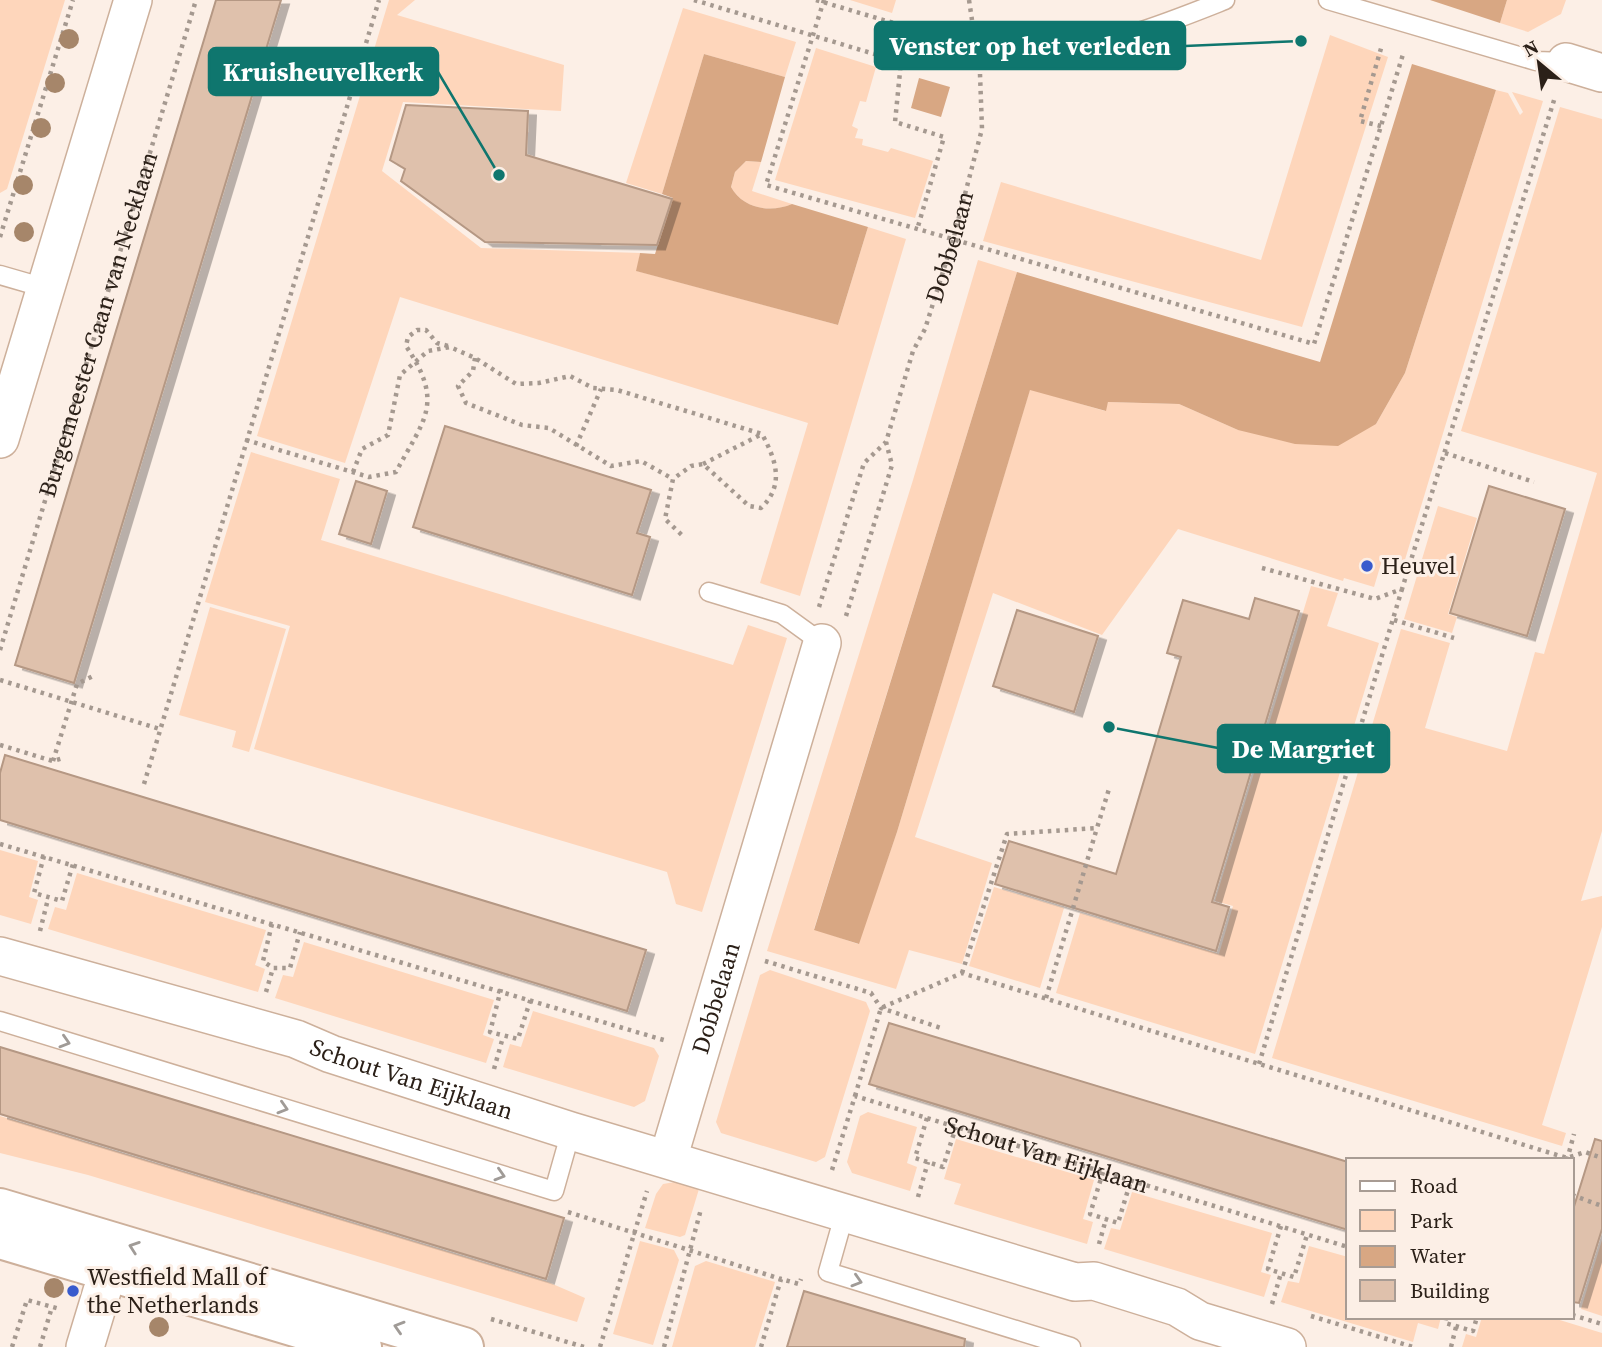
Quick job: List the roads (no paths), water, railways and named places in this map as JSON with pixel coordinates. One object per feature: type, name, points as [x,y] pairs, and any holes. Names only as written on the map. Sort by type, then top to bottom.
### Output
[{"type":"street","points":[[0,439],[133,0]]},
{"type":"street","points":[[1551,62],[1602,73]]},
{"type":"street","name":"Dobbelaan","points":[[668,1159],[822,643]]},
{"type":"street","name":"Schout Van Eijklaan","points":[[0,956],[296,1039],[331,1054],[571,1131],[1075,1282],[1094,1281],[1177,1307],[1200,1321],[1287,1347]]},
{"type":"street","points":[[2,1235],[288,1335],[362,1347]]},
{"type":"street","points":[[2,1235],[464,1347]]},
{"type":"street","points":[[85,1347],[103,1291]]},
{"type":"lane","points":[[976,46],[1030,51],[1076,47],[1145,32],[1225,0]]},
{"type":"lane","points":[[1328,0],[1551,62]]},
{"type":"lane","points":[[0,275],[45,288]]},
{"type":"lane","points":[[709,592],[782,614],[822,643]]},
{"type":"lane","points":[[0,1021],[554,1191],[571,1131]]},
{"type":"lane","points":[[834,1209],[828,1272],[1071,1347]]},
{"type":"water","points":[[1430,0],[1507,0],[1500,23]]},
{"type":"water","points":[[704,54],[785,77],[761,162],[746,161],[735,172],[731,187],[736,194],[758,207],[775,208],[792,204],[868,227],[838,325],[636,271],[640,253],[655,254],[673,198],[662,194]]},
{"type":"water","points":[[1412,64],[1496,90],[1405,373],[1376,424],[1338,446],[1295,444],[1238,430],[1179,404],[1108,402],[1106,411],[1030,390],[897,832],[859,944],[814,930],[1017,272],[1320,362]]},
{"type":"water","points":[[919,78],[950,87],[941,117],[911,108]]},
{"type":"place","name":"Venster op het verleden","points":[[1301,41]]},
{"type":"place","name":"Kruisheuvelkerk","points":[[499,175]]},
{"type":"place","name":"Heuvel","points":[[1367,566]]},
{"type":"place","name":"De Margriet","points":[[1109,727]]},
{"type":"place","name":"Westfield Mall of the Netherlands","points":[[73,1291]]}]
